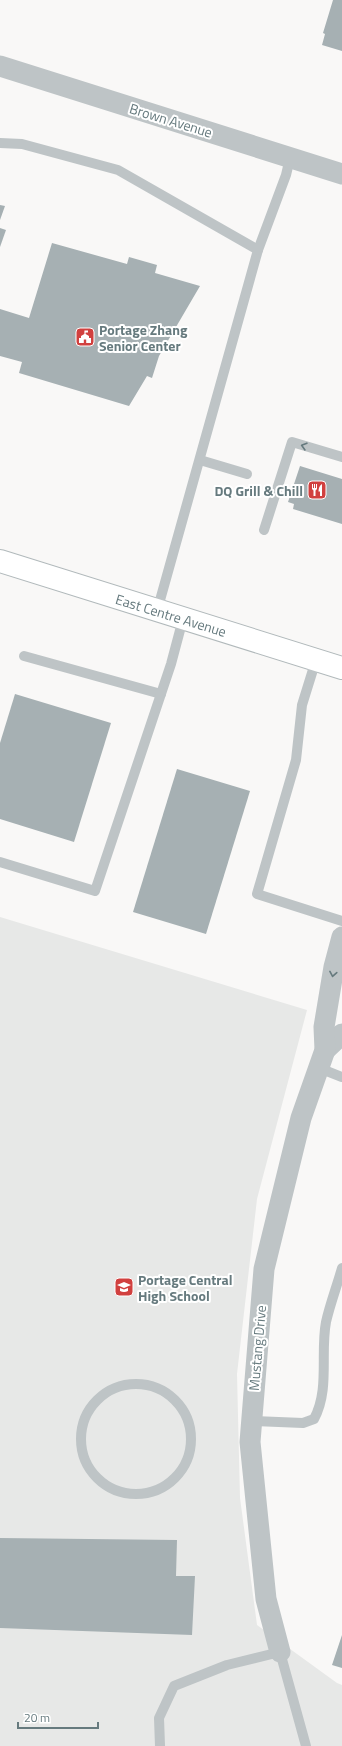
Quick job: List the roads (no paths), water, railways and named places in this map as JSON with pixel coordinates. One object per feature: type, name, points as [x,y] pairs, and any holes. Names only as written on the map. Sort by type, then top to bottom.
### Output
[{"type":"main road","name":"East Centre Avenue","points":[[0,561],[342,668]]},
{"type":"street","name":"Brown Avenue","points":[[0,66],[342,174]]},
{"type":"street","name":"Mustang Drive","points":[[280,1652],[266,1599],[250,1442],[264,1270],[301,1118],[322,1059],[324,1027],[334,967],[342,936]]},
{"type":"street","name":"Mustang Drive","points":[[322,1059],[342,1034]]},
{"type":"lane","points":[[0,143],[22,144],[118,170],[258,250]]},
{"type":"lane","points":[[157,611],[258,250],[286,175],[290,158]]},
{"type":"lane","points":[[264,530],[292,442],[342,456]]},
{"type":"lane","points":[[200,460],[247,474]]},
{"type":"lane","points":[[0,862],[95,891],[161,694],[184,619]]},
{"type":"lane","points":[[24,656],[161,694]]},
{"type":"lane","points":[[316,660],[302,705],[296,760],[257,894],[342,921]]},
{"type":"lane","points":[[322,1059],[342,1077]]},
{"type":"lane","points":[[251,1421],[303,1423],[314,1419],[319,1410],[321,1398],[326,1322],[342,1268]]},
{"type":"lane","points":[[137,1384],[155,1387],[170,1396],[183,1409],[190,1426],[191,1444],[187,1461],[177,1476],[162,1487],[145,1493],[127,1493],[110,1487],[96,1476],[86,1460],[82,1443],[83,1425],[90,1408],[103,1395],[119,1387],[137,1384]]},
{"type":"lane","points":[[160,1746],[159,1718],[174,1686],[226,1665],[280,1652]]},
{"type":"lane","name":"Mustang Drive","points":[[280,1652],[306,1746]]},
{"type":"place","name":"Portage Zhang Senior Center","points":[[85,337]]},
{"type":"place","name":"DQ Grill & Chill","points":[[317,490]]},
{"type":"place","name":"Portage Central High School","points":[[124,1287]]}]
